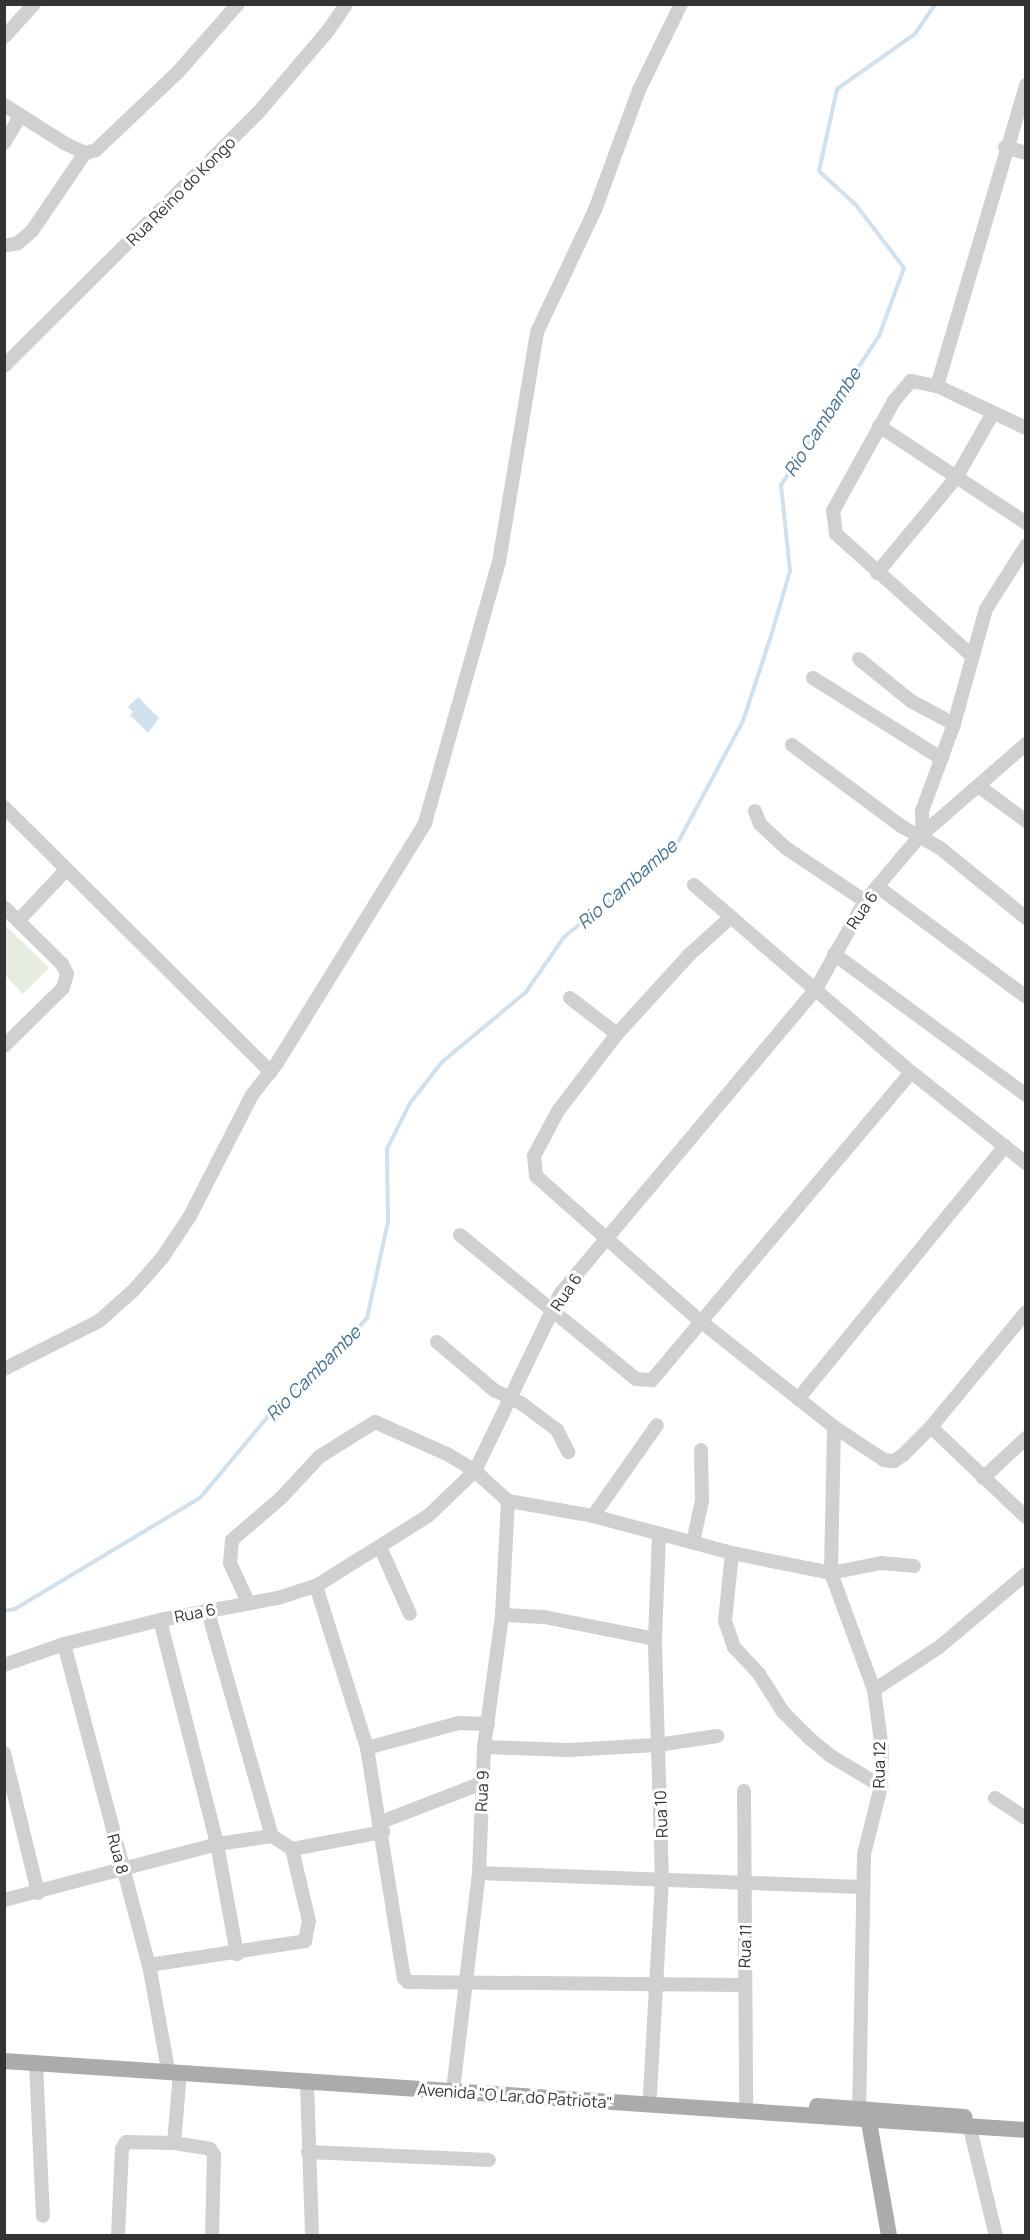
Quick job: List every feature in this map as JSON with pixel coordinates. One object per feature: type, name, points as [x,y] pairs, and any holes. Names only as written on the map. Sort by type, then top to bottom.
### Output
[{"type":"main road","name":"Avenida \"O Lar do Patriota\"","points":[[4,2052],[307,2083],[864,2115],[1026,2120]]},
{"type":"main road","name":"Avenida \"O Lar do Patriota\"","points":[[4,2061],[454,2082],[650,2094],[746,2101],[970,2128],[1026,2130]]},
{"type":"main road","points":[[864,2115],[889,2235]]},
{"type":"street","points":[[4,37],[34,4]]},
{"type":"street","points":[[4,246],[18,243],[32,231],[85,153],[105,144],[125,126],[238,4]]},
{"type":"street","name":"Rua Reino do Kongo","points":[[6,361],[257,114],[328,31],[346,4]]},
{"type":"street","points":[[4,1369],[99,1321],[134,1290],[190,1216],[246,1106],[271,1072],[431,808],[499,562],[537,332],[595,210],[639,90],[681,4]]},
{"type":"street","points":[[937,386],[1005,147],[1026,85]]},
{"type":"street","points":[[4,105],[20,117],[85,153]]},
{"type":"street","points":[[4,143],[20,117]]},
{"type":"street","points":[[1005,147],[1026,153]]},
{"type":"street","points":[[971,655],[836,534],[832,518],[879,426],[911,381],[937,386],[1026,428]]},
{"type":"street","points":[[877,573],[956,478],[993,413]]},
{"type":"street","points":[[879,426],[1026,523]]},
{"type":"street","points":[[921,835],[922,811],[954,724],[971,655],[987,609],[1026,546]]},
{"type":"street","points":[[860,659],[911,701],[954,724]]},
{"type":"street","points":[[813,678],[942,759]]},
{"type":"street","name":"Rua 6","points":[[4,1665],[64,1644],[160,1620],[208,1612],[316,1586],[428,1516],[475,1471],[560,1294],[816,990],[865,901],[921,835],[980,787],[1026,744]]},
{"type":"street","points":[[792,745],[940,849],[1026,918]]},
{"type":"street","points":[[980,787],[1026,821]]},
{"type":"street","points":[[4,807],[271,1072]]},
{"type":"street","points":[[755,811],[759,824],[786,848],[865,901]]},
{"type":"street","points":[[18,921],[66,870]]},
{"type":"street","points":[[694,885],[911,1072],[1026,1163]]},
{"type":"street","points":[[878,887],[1026,996]]},
{"type":"street","points":[[4,907],[62,964],[66,982],[4,1046]]},
{"type":"street","points":[[731,917],[689,955],[617,1034],[558,1111],[542,1138],[533,1168],[545,1185],[608,1236],[699,1320],[834,1427],[884,1461],[894,1461],[931,1427],[1026,1312]]},
{"type":"street","points":[[834,954],[1026,1095]]},
{"type":"street","points":[[570,998],[617,1034]]},
{"type":"street","points":[[460,1235],[552,1312],[645,1381],[652,1380],[699,1320],[911,1072]]},
{"type":"street","points":[[798,1399],[1005,1146]]},
{"type":"street","points":[[437,1342],[494,1390],[511,1398],[556,1430],[568,1452]]},
{"type":"street","points":[[248,1602],[230,1563],[231,1540],[281,1498],[319,1457],[367,1424],[394,1428],[475,1471],[508,1501],[593,1516],[732,1553],[831,1573],[881,1563],[914,1566]]},
{"type":"street","points":[[593,1516],[657,1425]]},
{"type":"street","name":"Rua 12","points":[[834,1427],[831,1573],[874,1690],[882,1749],[881,1786],[864,1854],[862,1887],[864,2115]]},
{"type":"street","points":[[931,1427],[1026,1517]]},
{"type":"street","points":[[983,1478],[1026,1438]]},
{"type":"street","points":[[693,1542],[702,1501],[701,1450]]},
{"type":"street","name":"Rua 9","points":[[454,2082],[463,1980],[479,1873],[484,1747],[502,1616],[508,1501]]},
{"type":"street","name":"Rua 10","points":[[650,2094],[662,1882],[655,1639],[660,1534]]},
{"type":"street","points":[[380,1547],[410,1614]]},
{"type":"street","points":[[732,1553],[725,1621],[734,1647],[759,1674],[783,1712],[809,1738],[829,1755],[881,1786]]},
{"type":"street","points":[[874,1690],[938,1648],[1026,1574]]},
{"type":"street","points":[[316,1586],[367,1748],[382,1827],[404,1978],[412,1984],[463,1980],[743,1985]]},
{"type":"street","points":[[148,1965],[300,1944],[308,1936],[309,1921],[292,1849],[272,1836],[208,1612]]},
{"type":"street","points":[[502,1616],[544,1617],[655,1639]]},
{"type":"street","points":[[160,1620],[218,1844],[237,1954]]},
{"type":"street","name":"Rua 8","points":[[64,1644],[174,2069],[174,2143]]},
{"type":"street","points":[[367,1748],[459,1724],[488,1724]]},
{"type":"street","points":[[484,1747],[568,1750],[657,1745],[717,1736]]},
{"type":"street","points":[[4,1753],[38,1893]]},
{"type":"street","points":[[292,1849],[382,1827],[482,1783]]},
{"type":"street","name":"Rua 11","points":[[744,1791],[747,1884],[743,1985],[746,2101]]},
{"type":"street","points":[[995,1798],[1026,1818]]},
{"type":"street","points":[[4,1900],[123,1872],[218,1844],[272,1836]]},
{"type":"street","points":[[479,1873],[662,1882],[862,1887]]},
{"type":"street","points":[[36,2063],[43,2216]]},
{"type":"street","points":[[307,2083],[312,2235]]},
{"type":"street","points":[[970,2128],[996,2235]]},
{"type":"street","points":[[118,2235],[123,2145],[174,2143],[210,2149],[214,2155],[212,2235]]},
{"type":"street","points":[[308,2152],[489,2160]]},
{"type":"shaded area","points":[[4,924],[49,968],[23,994],[5,975]]},
{"type":"water","points":[[138,697],[159,718],[148,733],[130,715],[133,712],[128,707]]},
{"type":"waterway","name":"Rio Cambambe","points":[[4,1611],[15,1609],[200,1498],[280,1402],[330,1359],[367,1318],[388,1222],[387,1149],[410,1103],[442,1062],[526,992],[564,937],[676,846],[743,721],[790,571],[781,485],[879,336],[904,268],[856,205],[819,171],[837,89],[915,34],[935,4]]}]
